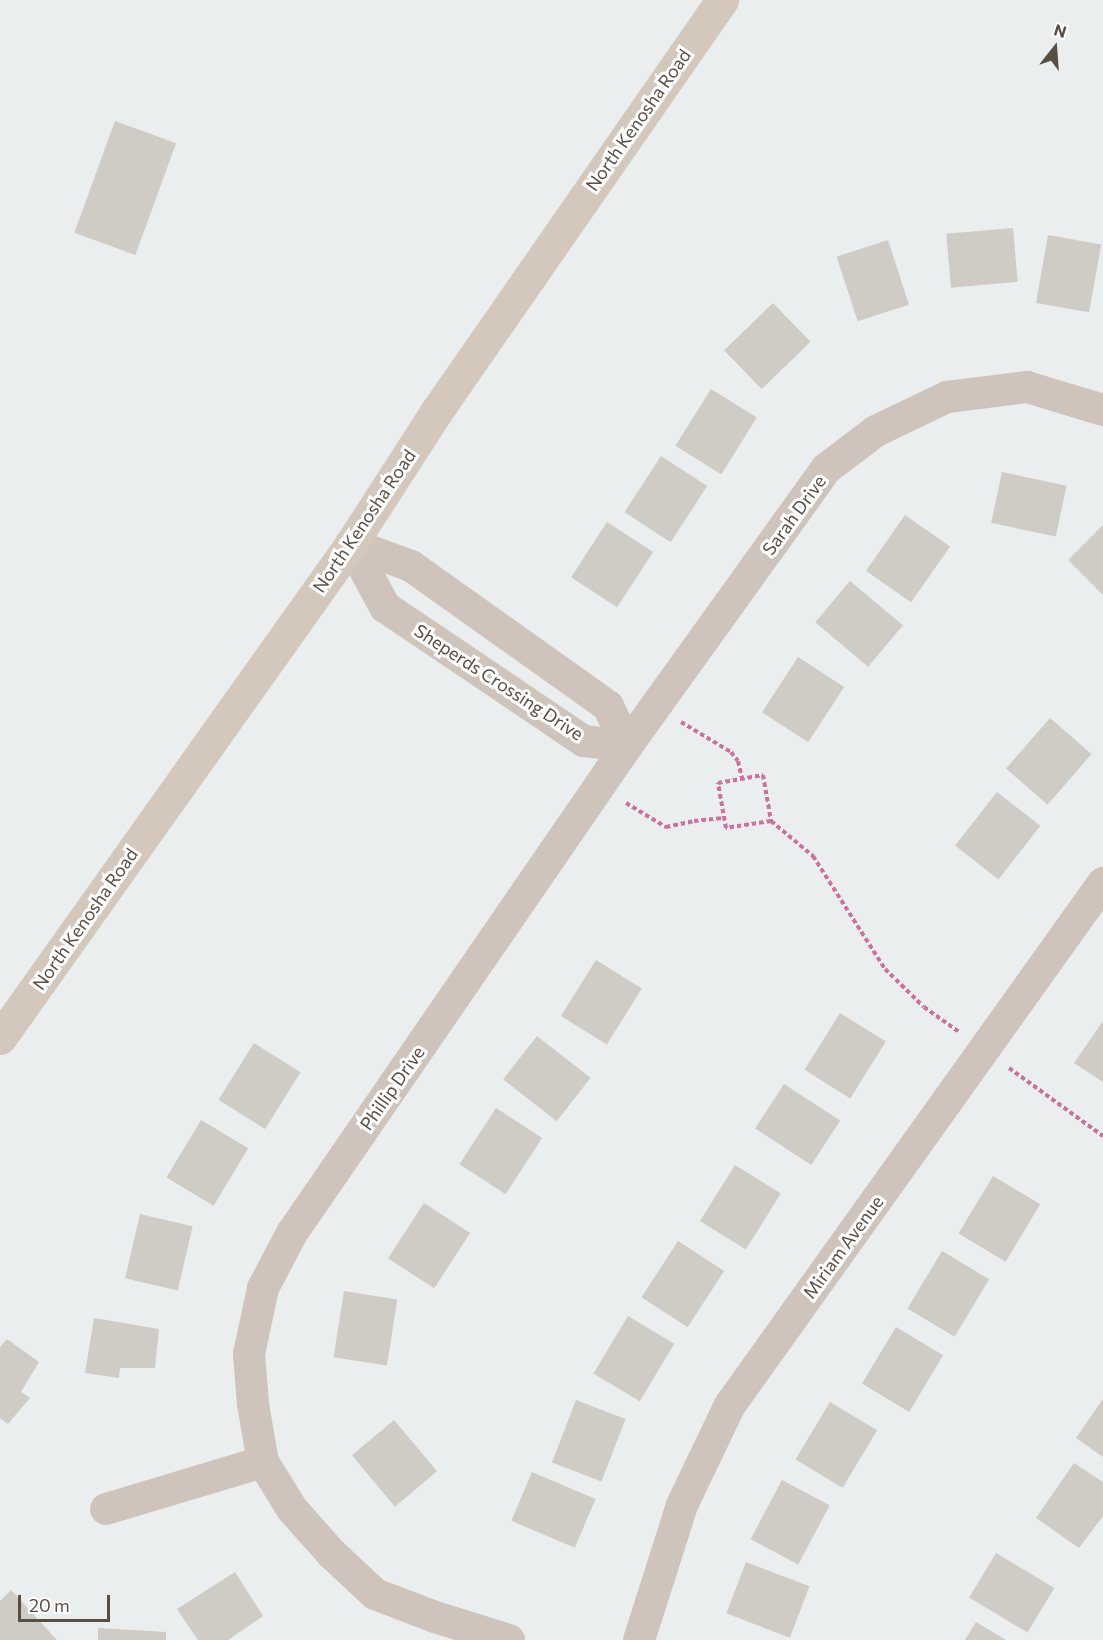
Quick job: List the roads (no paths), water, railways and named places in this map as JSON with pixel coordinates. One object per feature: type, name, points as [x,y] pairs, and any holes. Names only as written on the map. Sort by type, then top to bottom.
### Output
[{"type":"street","name":"North Kenosha Road","points":[[0,1038],[351,544],[436,412],[722,0]]},
{"type":"street","name":"Sarah Drive","points":[[627,747],[827,468],[876,431],[947,397],[1027,387],[1103,410]]},
{"type":"street","name":"Sheperds Crossing Drive","points":[[351,544],[411,566],[608,706],[627,747]]},
{"type":"street","name":"Sheperds Crossing Drive","points":[[351,544],[385,607],[585,741],[627,747]]},
{"type":"street","name":"Phillip Drive","points":[[509,1640],[435,1617],[375,1594],[332,1554],[292,1509],[263,1462],[253,1404],[249,1354],[263,1288],[292,1233],[627,747]]},
{"type":"street","name":"Miriam Avenue","points":[[639,1640],[682,1505],[730,1405],[1103,884]]},
{"type":"street","points":[[106,1509],[263,1462]]}]
